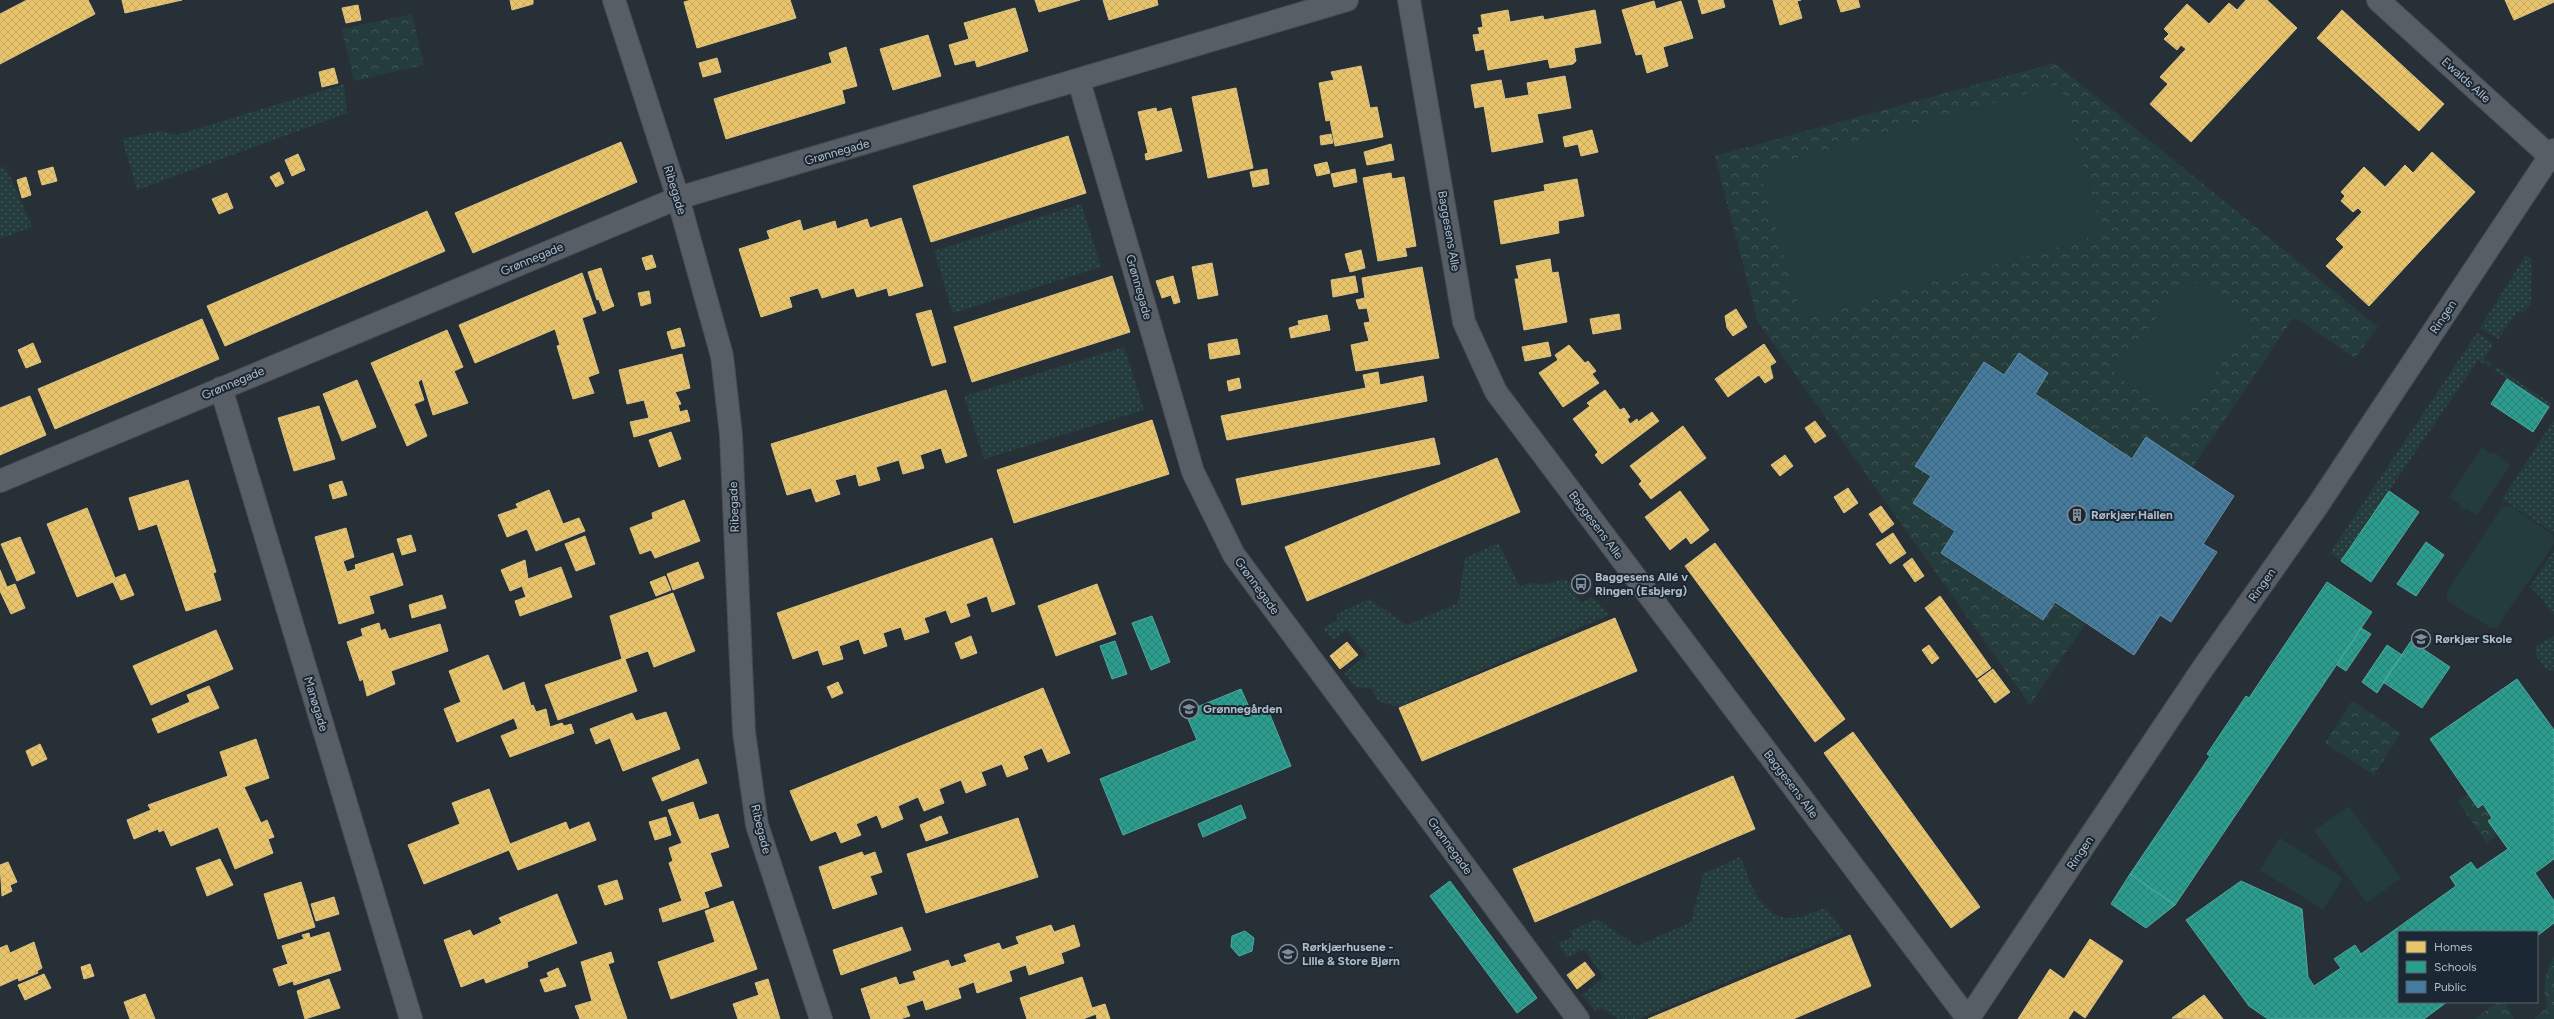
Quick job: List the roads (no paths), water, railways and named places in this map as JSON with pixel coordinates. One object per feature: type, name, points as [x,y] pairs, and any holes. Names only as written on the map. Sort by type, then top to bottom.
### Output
[{"type":"street","name":"Ribegade","points":[[614,0],[678,198],[722,356],[731,435],[744,732],[757,825],[821,1019]]},
{"type":"street","name":"Grønnegade","points":[[0,481],[678,198],[1079,81],[1347,0]]},
{"type":"street","name":"Baggesens Alle","points":[[1410,0],[1464,322],[1496,392],[1968,1019]]},
{"type":"street","name":"Ewalds Alle","points":[[2378,0],[2553,156]]},
{"type":"street","name":"Grønnegade","points":[[1079,81],[1193,472],[1234,555],[1578,1019]]},
{"type":"street","name":"Ringen","points":[[1968,1019],[2201,671],[2318,505],[2553,156]]},
{"type":"street","name":"Manøgade","points":[[221,388],[411,1019]]},
{"type":"place","name":"Rørkjær Hallen","points":[[2077,515]]},
{"type":"place","name":"Baggesens Allé v Ringen (Esbjerg)","points":[[1581,584]]},
{"type":"place","name":"Rørkjær Skole","points":[[2421,639]]},
{"type":"place","name":"Grønnegården","points":[[1189,709]]},
{"type":"place","name":"Rørkjærhusene - Lille & Store Bjørn","points":[[1288,954]]}]
